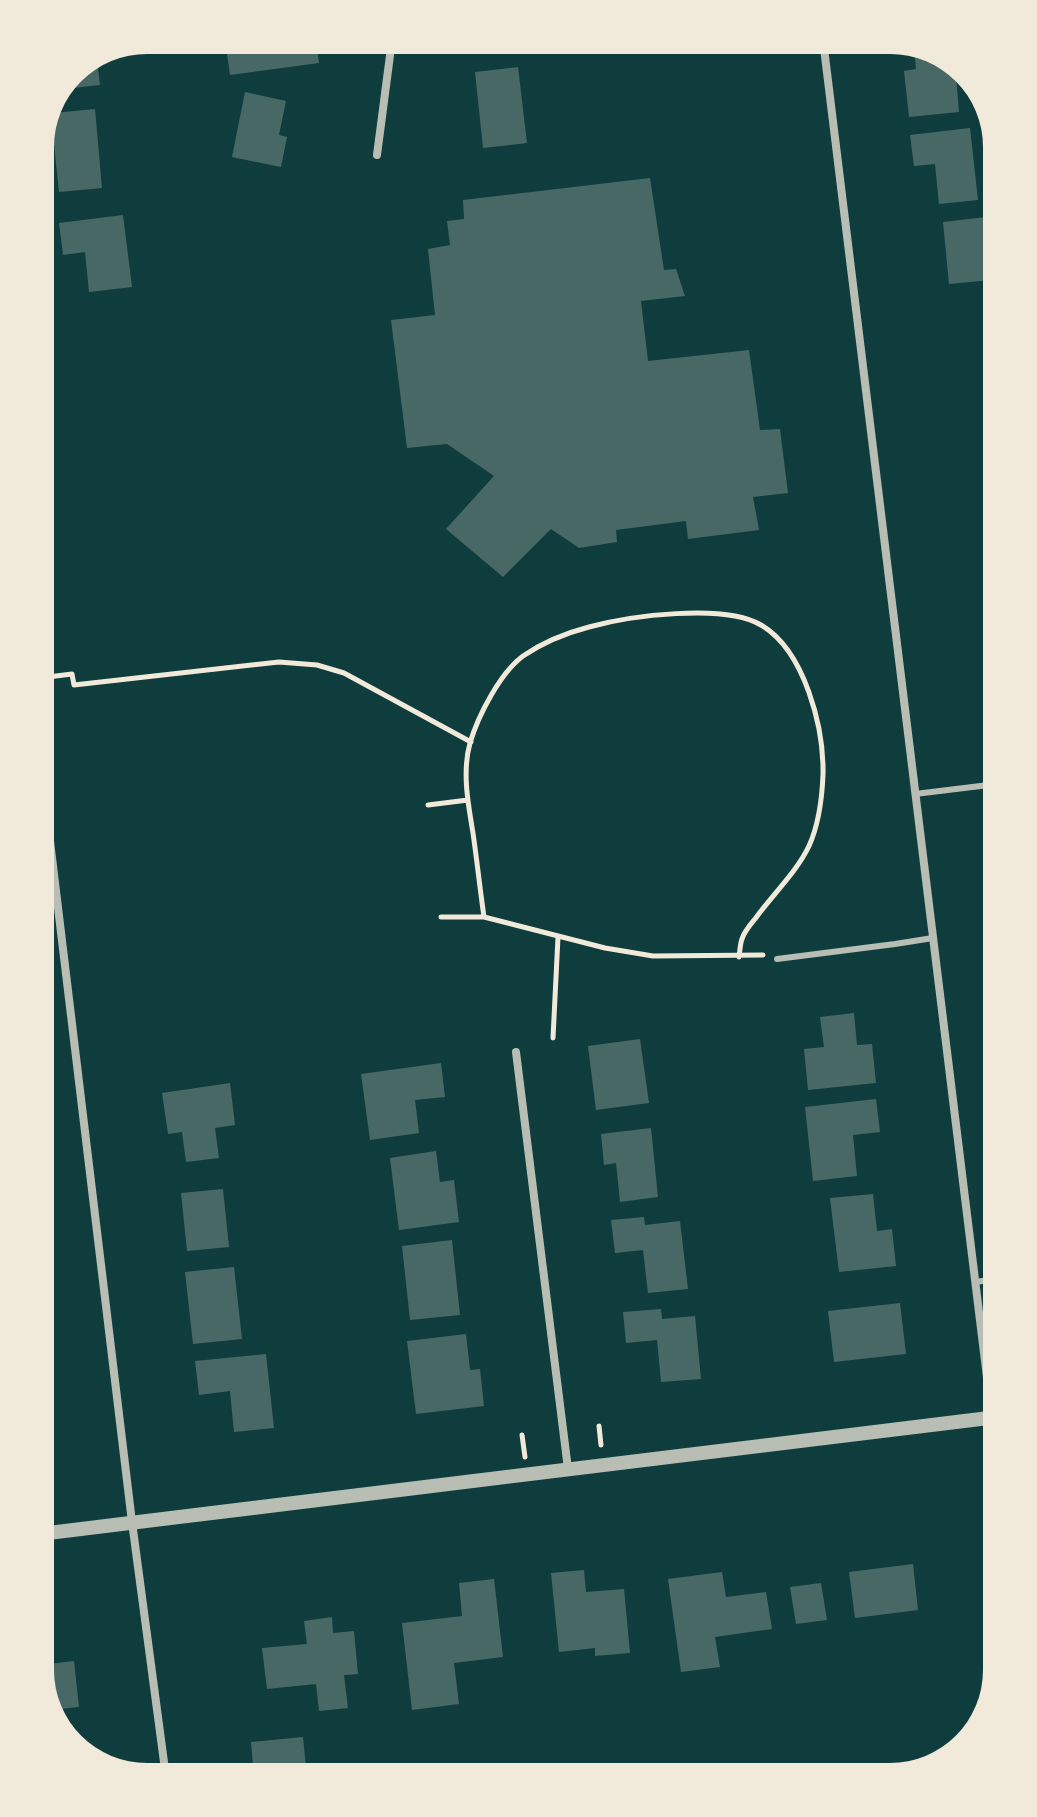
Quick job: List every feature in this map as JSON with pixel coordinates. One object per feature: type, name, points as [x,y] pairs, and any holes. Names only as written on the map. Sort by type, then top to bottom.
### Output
[{"type":"street","points":[[377,155],[390,54]]},
{"type":"street","points":[[825,54],[983,1339]]},
{"type":"street","points":[[54,874],[164,1763]]},
{"type":"street","points":[[516,1052],[568,1469]]},
{"type":"street","points":[[54,1532],[983,1418]]},
{"type":"lane","points":[[915,794],[983,786]]},
{"type":"lane","points":[[777,959],[933,938]]},
{"type":"lane","points":[[975,1282],[983,1281]]},
{"type":"path","points":[[484,917],[466,765],[471,742],[491,695],[504,675],[521,657],[552,639],[589,627],[627,619],[701,612],[745,618],[761,625],[792,655],[820,729],[823,771],[818,817],[808,847],[742,937],[739,957]]},
{"type":"path","points":[[54,676],[72,674],[74,685],[279,662],[317,665],[344,673],[471,742]]},
{"type":"path","points":[[428,805],[468,800]]},
{"type":"path","points":[[441,917],[484,917],[605,948],[653,956],[767,955],[777,959]]},
{"type":"path","points":[[553,1038],[558,937]]},
{"type":"building","points":[[227,54],[318,54],[319,63],[230,75]]},
{"type":"building","points":[[915,58],[951,77],[957,83],[959,112],[909,117],[904,71],[916,69]]},
{"type":"building","points":[[518,67],[527,143],[483,148],[475,72]]},
{"type":"building","points":[[98,68],[100,85],[75,88]]},
{"type":"building","points":[[245,92],[286,101],[279,135],[287,137],[281,167],[232,157]]},
{"type":"building","points":[[95,109],[102,188],[59,192],[54,141],[61,112]]},
{"type":"building","points":[[970,128],[978,200],[939,204],[935,164],[914,166],[910,135]]},
{"type":"building","points":[[650,178],[664,270],[676,269],[685,296],[641,301],[648,361],[749,350],[760,430],[780,429],[788,493],[753,497],[759,530],[688,539],[686,521],[616,530],[617,542],[579,548],[551,529],[503,577],[446,529],[494,476],[447,444],[407,448],[391,320],[435,315],[428,249],[450,245],[447,221],[464,219],[463,200]]},
{"type":"building","points":[[123,215],[132,287],[89,292],[85,252],[63,255],[59,223]]},
{"type":"building","points":[[983,217],[983,281],[949,284],[943,222]]},
{"type":"building","points":[[854,1013],[857,1045],[872,1044],[876,1083],[808,1090],[804,1049],[824,1047],[820,1017]]},
{"type":"building","points":[[640,1039],[649,1103],[596,1110],[588,1046]]},
{"type":"building","points":[[441,1063],[445,1097],[415,1100],[419,1133],[370,1140],[361,1074]]},
{"type":"building","points":[[230,1083],[235,1125],[215,1128],[219,1158],[186,1162],[182,1132],[168,1134],[162,1093]]},
{"type":"building","points":[[876,1099],[880,1132],[853,1135],[857,1176],[813,1181],[805,1107]]},
{"type":"building","points":[[651,1128],[658,1197],[620,1202],[616,1163],[604,1165],[601,1134]]},
{"type":"building","points":[[436,1151],[440,1182],[454,1180],[459,1222],[399,1230],[390,1158]]},
{"type":"building","points":[[223,1189],[229,1247],[187,1251],[181,1193]]},
{"type":"building","points":[[873,1194],[877,1231],[892,1229],[896,1266],[839,1272],[830,1198]]},
{"type":"building","points":[[644,1217],[645,1225],[680,1221],[688,1289],[648,1293],[643,1250],[615,1253],[611,1220]]},
{"type":"building","points":[[452,1240],[460,1315],[410,1320],[402,1246]]},
{"type":"building","points":[[234,1267],[242,1339],[193,1344],[185,1272]]},
{"type":"building","points":[[900,1303],[906,1354],[834,1362],[828,1311]]},
{"type":"building","points":[[661,1309],[662,1319],[695,1316],[701,1379],[661,1382],[657,1340],[626,1343],[623,1312]]},
{"type":"building","points":[[466,1334],[470,1370],[480,1369],[484,1406],[416,1414],[407,1341]]},
{"type":"building","points":[[266,1354],[274,1428],[234,1432],[230,1391],[199,1395],[195,1361]]},
{"type":"building","points":[[913,1564],[918,1610],[855,1618],[849,1572]]},
{"type":"building","points":[[584,1570],[586,1592],[624,1589],[630,1653],[595,1656],[595,1648],[559,1652],[551,1573]]},
{"type":"building","points":[[722,1572],[726,1597],[766,1592],[772,1629],[715,1637],[720,1667],[681,1672],[668,1579]]},
{"type":"building","points":[[494,1579],[503,1657],[454,1663],[459,1704],[412,1710],[402,1623],[462,1616],[459,1583]]},
{"type":"building","points":[[821,1583],[827,1620],[796,1624],[790,1587]]},
{"type":"building","points":[[332,1617],[333,1633],[354,1631],[358,1674],[344,1675],[348,1708],[319,1711],[316,1684],[267,1689],[262,1648],[307,1644],[304,1621]]},
{"type":"building","points":[[74,1661],[79,1707],[63,1709],[57,1694],[54,1663]]},
{"type":"building","points":[[303,1737],[306,1763],[253,1763],[251,1742]]}]
